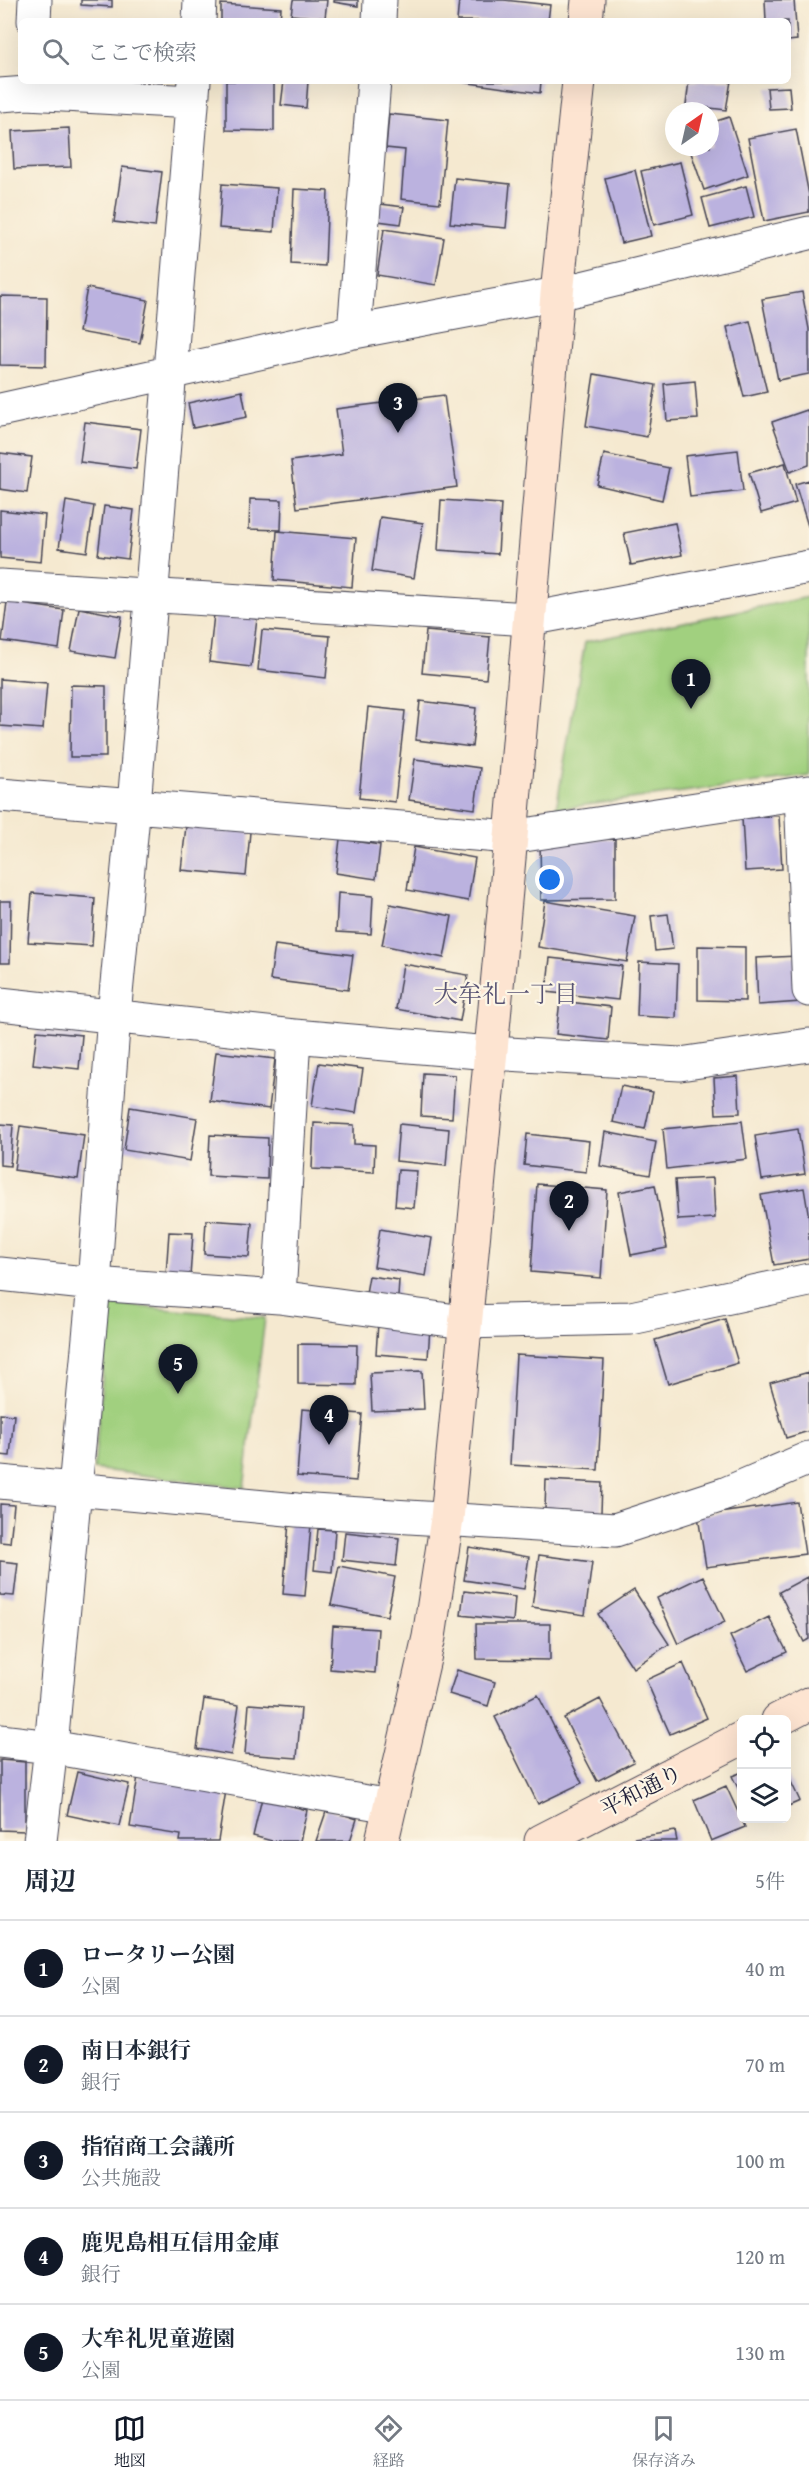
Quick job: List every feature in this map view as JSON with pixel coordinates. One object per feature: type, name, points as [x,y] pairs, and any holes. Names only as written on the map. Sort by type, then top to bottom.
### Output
[{"type":"street","points":[[33,18],[35,0]]},
{"type":"street","points":[[198,18],[200,0]]},
{"type":"street","points":[[379,18],[380,0]]},
{"type":"street","points":[[586,18],[588,0]]},
{"type":"street","points":[[354,332],[374,84]]},
{"type":"street","points":[[382,1841],[429,1638],[447,1519],[511,837],[557,294],[579,84]]},
{"type":"street","points":[[18,90],[193,91],[134,805],[114,1016],[94,1284],[51,1747],[40,1841]]},
{"type":"street","points":[[0,410],[354,332],[557,294],[809,233]]},
{"type":"street","points":[[0,586],[529,619],[809,567]]},
{"type":"street","points":[[0,795],[511,837],[805,792],[809,990]]},
{"type":"street","points":[[0,1004],[294,1036],[490,1053],[680,1064],[809,1046]]},
{"type":"street","points":[[279,1298],[294,1036]]},
{"type":"street","points":[[0,1274],[94,1284],[279,1298],[464,1322],[631,1318],[809,1280]]},
{"type":"street","points":[[0,1482],[297,1510],[615,1530],[725,1494],[809,1458]]},
{"type":"street","points":[[786,1715],[809,1704]]},
{"type":"street","name":"平和通り","points":[[541,1841],[737,1740]]},
{"type":"street","points":[[0,1741],[51,1747],[390,1806]]},
{"type":"green space","points":[[809,597],[809,775],[556,809],[585,642]]},
{"type":"green space","points":[[109,1304],[265,1318],[244,1488],[94,1469]]},
{"type":"building","points":[[81,0],[112,0],[112,7],[81,5]]},
{"type":"building","points":[[293,0],[327,0],[325,18],[291,15]]},
{"type":"building","points":[[334,0],[358,0],[358,6],[334,2]]},
{"type":"building","points":[[459,0],[504,0],[550,5],[548,18],[457,18]]},
{"type":"building","points":[[765,0],[794,0],[797,40],[791,41],[791,18],[766,18]]},
{"type":"building","points":[[221,4],[281,8],[280,18],[221,18]]},
{"type":"building","points":[[226,84],[274,84],[274,131],[226,130]]},
{"type":"building","points":[[284,84],[308,84],[306,108],[281,105]]},
{"type":"building","points":[[476,84],[541,84],[540,93]]},
{"type":"building","points":[[689,84],[730,84],[726,110],[719,109],[719,102],[686,102]]},
{"type":"building","points":[[789,87],[791,108],[769,109],[767,88]]},
{"type":"building","points":[[389,114],[448,120],[440,203],[401,199],[405,150],[386,148]]},
{"type":"building","points":[[729,117],[748,175],[704,190],[692,156],[719,156],[719,120]]},
{"type":"building","points":[[69,128],[71,167],[14,169],[12,131]]},
{"type":"building","points":[[796,129],[809,195],[809,212],[764,221],[748,138]]},
{"type":"building","points":[[680,162],[693,215],[654,225],[641,171]]},
{"type":"building","points":[[122,167],[162,172],[155,227],[114,222]]},
{"type":"building","points":[[635,170],[651,236],[621,243],[605,178]]},
{"type":"building","points":[[455,178],[510,184],[506,228],[450,223]]},
{"type":"building","points":[[222,184],[277,188],[274,232],[219,228]]},
{"type":"building","points":[[746,186],[754,217],[710,228],[702,198]]},
{"type":"building","points":[[294,189],[328,191],[325,266],[291,264]]},
{"type":"building","points":[[380,204],[404,207],[401,224],[378,221]]},
{"type":"building","points":[[384,229],[444,238],[436,285],[377,275]]},
{"type":"building","points":[[87,288],[148,300],[140,343],[79,332]]},
{"type":"building","points":[[802,292],[809,329],[809,374],[778,380],[762,299]]},
{"type":"building","points":[[0,296],[47,297],[46,366],[0,365]]},
{"type":"building","points":[[750,321],[767,392],[744,397],[727,327]]},
{"type":"building","points":[[594,374],[656,385],[647,437],[586,426]]},
{"type":"building","points":[[695,381],[698,419],[667,421],[664,384]]},
{"type":"building","points":[[242,391],[247,417],[193,428],[188,403]]},
{"type":"building","points":[[444,395],[457,487],[297,508],[291,461],[342,454],[336,409]]},
{"type":"building","points":[[807,410],[809,465],[790,472],[772,422]]},
{"type":"building","points":[[85,422],[141,429],[136,469],[80,462]]},
{"type":"building","points":[[738,450],[743,491],[690,497],[685,456]]},
{"type":"building","points":[[0,453],[32,457],[27,493],[0,489]]},
{"type":"building","points":[[604,454],[669,468],[662,500],[597,485]]},
{"type":"building","points":[[785,463],[796,503],[761,513],[749,473]]},
{"type":"building","points":[[809,480],[809,526],[808,526],[795,484]]},
{"type":"building","points":[[250,499],[282,500],[281,530],[249,529]]},
{"type":"building","points":[[441,500],[501,504],[498,554],[438,550]]},
{"type":"building","points":[[66,501],[94,506],[87,552],[59,548]]},
{"type":"building","points":[[104,506],[134,510],[128,559],[98,555]]},
{"type":"building","points":[[0,510],[45,515],[41,562],[0,558]]},
{"type":"building","points":[[380,517],[423,523],[414,578],[372,571]]},
{"type":"building","points":[[675,523],[682,555],[631,565],[624,533]]},
{"type":"building","points":[[277,531],[356,538],[352,587],[274,580]]},
{"type":"building","points":[[7,602],[64,610],[59,649],[2,641]]},
{"type":"building","points":[[79,608],[122,616],[115,658],[71,651]]},
{"type":"building","points":[[214,614],[257,619],[251,667],[209,662]]},
{"type":"building","points":[[262,630],[330,636],[326,678],[258,670]]},
{"type":"building","points":[[426,631],[490,637],[486,679],[422,673]]},
{"type":"building","points":[[0,679],[47,683],[43,729],[0,726]]},
{"type":"building","points":[[71,685],[106,686],[106,757],[70,757]]},
{"type":"building","points":[[420,701],[476,708],[472,747],[416,740]]},
{"type":"building","points":[[368,707],[405,711],[395,802],[359,798]]},
{"type":"building","points":[[415,759],[480,768],[475,809],[409,800]]},
{"type":"building","points":[[779,816],[782,869],[745,871],[742,818]]},
{"type":"building","points":[[186,826],[250,832],[246,876],[181,870]]},
{"type":"building","points":[[340,839],[380,845],[376,879],[336,873]]},
{"type":"building","points":[[615,839],[615,899],[541,900],[540,840]]},
{"type":"building","points":[[414,847],[475,858],[468,901],[407,890]]},
{"type":"building","points":[[32,893],[95,898],[92,946],[28,942]]},
{"type":"building","points":[[338,893],[373,896],[371,934],[336,932]]},
{"type":"building","points":[[0,901],[11,901],[10,963],[0,963]]},
{"type":"building","points":[[545,901],[635,916],[627,962],[538,947]]},
{"type":"building","points":[[390,904],[452,916],[444,958],[382,945]]},
{"type":"building","points":[[668,914],[673,949],[655,951],[651,916]]},
{"type":"building","points":[[275,945],[353,955],[348,990],[270,980]]},
{"type":"building","points":[[698,946],[745,947],[745,1001],[698,1000]]},
{"type":"building","points":[[797,956],[801,1002],[758,1005],[756,958]]},
{"type":"building","points":[[550,958],[622,966],[618,1000],[546,992]]},
{"type":"building","points":[[639,962],[678,964],[676,1018],[637,1016]]},
{"type":"building","points":[[403,964],[468,975],[460,1021],[396,1009]]},
{"type":"building","points":[[560,1001],[611,1007],[608,1040],[556,1034]]},
{"type":"building","points":[[37,1031],[82,1035],[79,1069],[33,1064]]},
{"type":"building","points":[[216,1052],[275,1059],[269,1109],[210,1101]]},
{"type":"building","points":[[319,1063],[363,1069],[356,1113],[312,1106]]},
{"type":"building","points":[[423,1073],[455,1075],[452,1118],[421,1116]]},
{"type":"building","points":[[738,1076],[740,1113],[716,1114],[714,1078]]},
{"type":"building","points":[[621,1086],[653,1092],[645,1129],[613,1122]]},
{"type":"building","points":[[130,1107],[197,1118],[190,1161],[124,1150]]},
{"type":"building","points":[[742,1121],[747,1159],[667,1169],[663,1129]]},
{"type":"building","points":[[314,1123],[354,1125],[354,1144],[375,1145],[374,1172],[312,1169]]},
{"type":"building","points":[[0,1124],[13,1125],[10,1166],[0,1165]]},
{"type":"building","points":[[399,1124],[449,1129],[446,1166],[396,1161]]},
{"type":"building","points":[[20,1126],[84,1135],[78,1179],[14,1170]]},
{"type":"building","points":[[798,1129],[805,1174],[762,1180],[755,1136]]},
{"type":"building","points":[[605,1132],[656,1142],[650,1175],[600,1166]]},
{"type":"building","points":[[527,1134],[589,1141],[586,1172],[524,1165]]},
{"type":"building","points":[[210,1135],[268,1138],[267,1179],[208,1176]]},
{"type":"building","points":[[398,1170],[417,1171],[414,1208],[395,1206]]},
{"type":"building","points":[[713,1178],[715,1218],[678,1220],[675,1180]]},
{"type":"building","points":[[537,1184],[607,1190],[601,1278],[531,1272]]},
{"type":"building","points":[[655,1185],[667,1248],[631,1255],[619,1192]]},
{"type":"building","points":[[804,1188],[809,1218],[809,1259],[774,1265],[761,1195]]},
{"type":"building","points":[[206,1220],[252,1223],[249,1257],[204,1254]]},
{"type":"building","points":[[380,1229],[432,1238],[426,1276],[374,1267]]},
{"type":"building","points":[[169,1232],[193,1233],[190,1277],[166,1275]]},
{"type":"building","points":[[369,1276],[399,1280],[398,1297],[366,1293]]},
{"type":"building","points":[[725,1319],[738,1363],[668,1384],[655,1340]]},
{"type":"building","points":[[378,1323],[430,1327],[428,1358],[376,1354]]},
{"type":"building","points":[[298,1344],[357,1345],[356,1385],[298,1384]]},
{"type":"building","points":[[516,1355],[604,1360],[598,1470],[510,1465]]},
{"type":"building","points":[[422,1371],[424,1409],[372,1411],[370,1373]]},
{"type":"building","points":[[809,1372],[809,1431],[786,1438],[770,1383]]},
{"type":"building","points":[[302,1409],[362,1414],[356,1481],[297,1476]]},
{"type":"building","points":[[0,1414],[14,1415],[10,1456],[0,1455]]},
{"type":"building","points":[[546,1480],[602,1483],[601,1513],[545,1509]]},
{"type":"building","points":[[797,1502],[805,1554],[706,1567],[698,1516]]},
{"type":"building","points":[[0,1504],[14,1505],[10,1543],[0,1542]]},
{"type":"building","points":[[289,1522],[311,1524],[305,1596],[283,1594]]},
{"type":"building","points":[[318,1529],[335,1530],[332,1572],[314,1570]]},
{"type":"building","points":[[345,1532],[399,1538],[396,1566],[342,1560]]},
{"type":"building","points":[[469,1547],[529,1557],[524,1589],[464,1580]]},
{"type":"building","points":[[539,1555],[592,1562],[585,1615],[532,1607]]},
{"type":"building","points":[[0,1561],[18,1563],[14,1596],[0,1595]]},
{"type":"building","points":[[339,1566],[395,1577],[387,1616],[331,1605]]},
{"type":"building","points":[[703,1576],[725,1622],[678,1644],[657,1598]]},
{"type":"building","points":[[807,1577],[809,1639],[804,1642],[779,1592]]},
{"type":"building","points":[[634,1590],[669,1644],[633,1668],[598,1614]]},
{"type":"building","points":[[464,1591],[515,1597],[513,1621],[461,1615]]},
{"type":"building","points":[[769,1617],[787,1652],[747,1671],[730,1636]]},
{"type":"building","points":[[476,1624],[550,1624],[550,1660],[477,1659]]},
{"type":"building","points":[[333,1626],[378,1629],[375,1673],[330,1669]]},
{"type":"building","points":[[683,1663],[707,1718],[670,1734],[646,1680]]},
{"type":"building","points":[[457,1670],[495,1682],[488,1706],[449,1694]]},
{"type":"building","points":[[538,1695],[582,1783],[538,1804],[495,1717]]},
{"type":"building","points":[[204,1699],[239,1705],[231,1755],[197,1749]]},
{"type":"building","points":[[600,1699],[634,1762],[597,1781],[564,1718]]},
{"type":"building","points":[[249,1704],[301,1708],[297,1758],[245,1754]]},
{"type":"building","points":[[0,1760],[25,1762],[25,1831],[0,1830]]},
{"type":"building","points":[[77,1772],[129,1784],[119,1826],[67,1815]]},
{"type":"building","points":[[737,1774],[737,1786],[732,1776]]},
{"type":"building","points":[[138,1776],[226,1790],[218,1841],[180,1841],[181,1835],[130,1827]]},
{"type":"building","points":[[791,1782],[800,1801],[791,1805]]},
{"type":"building","points":[[726,1786],[737,1810],[737,1823],[743,1823],[745,1827],[711,1841],[694,1800]]},
{"type":"building","points":[[262,1798],[307,1810],[300,1841],[272,1841],[253,1836]]},
{"type":"building","points":[[327,1809],[357,1819],[350,1841],[316,1841]]},
{"type":"building","points":[[675,1831],[677,1841],[635,1841],[634,1838]]},
{"type":"place","name":"指宿商工会議所","points":[[398,433]]},
{"type":"place","name":"ロータリー公園","points":[[691,709]]},
{"type":"place","name":"南日本銀行","points":[[569,1231]]},
{"type":"place","name":"大牟礼児童遊園","points":[[178,1394]]},
{"type":"place","name":"鹿児島相互信用金庫","points":[[329,1445]]},
{"type":"district","name":"大牟礼一丁目","points":[[506,994]]}]
